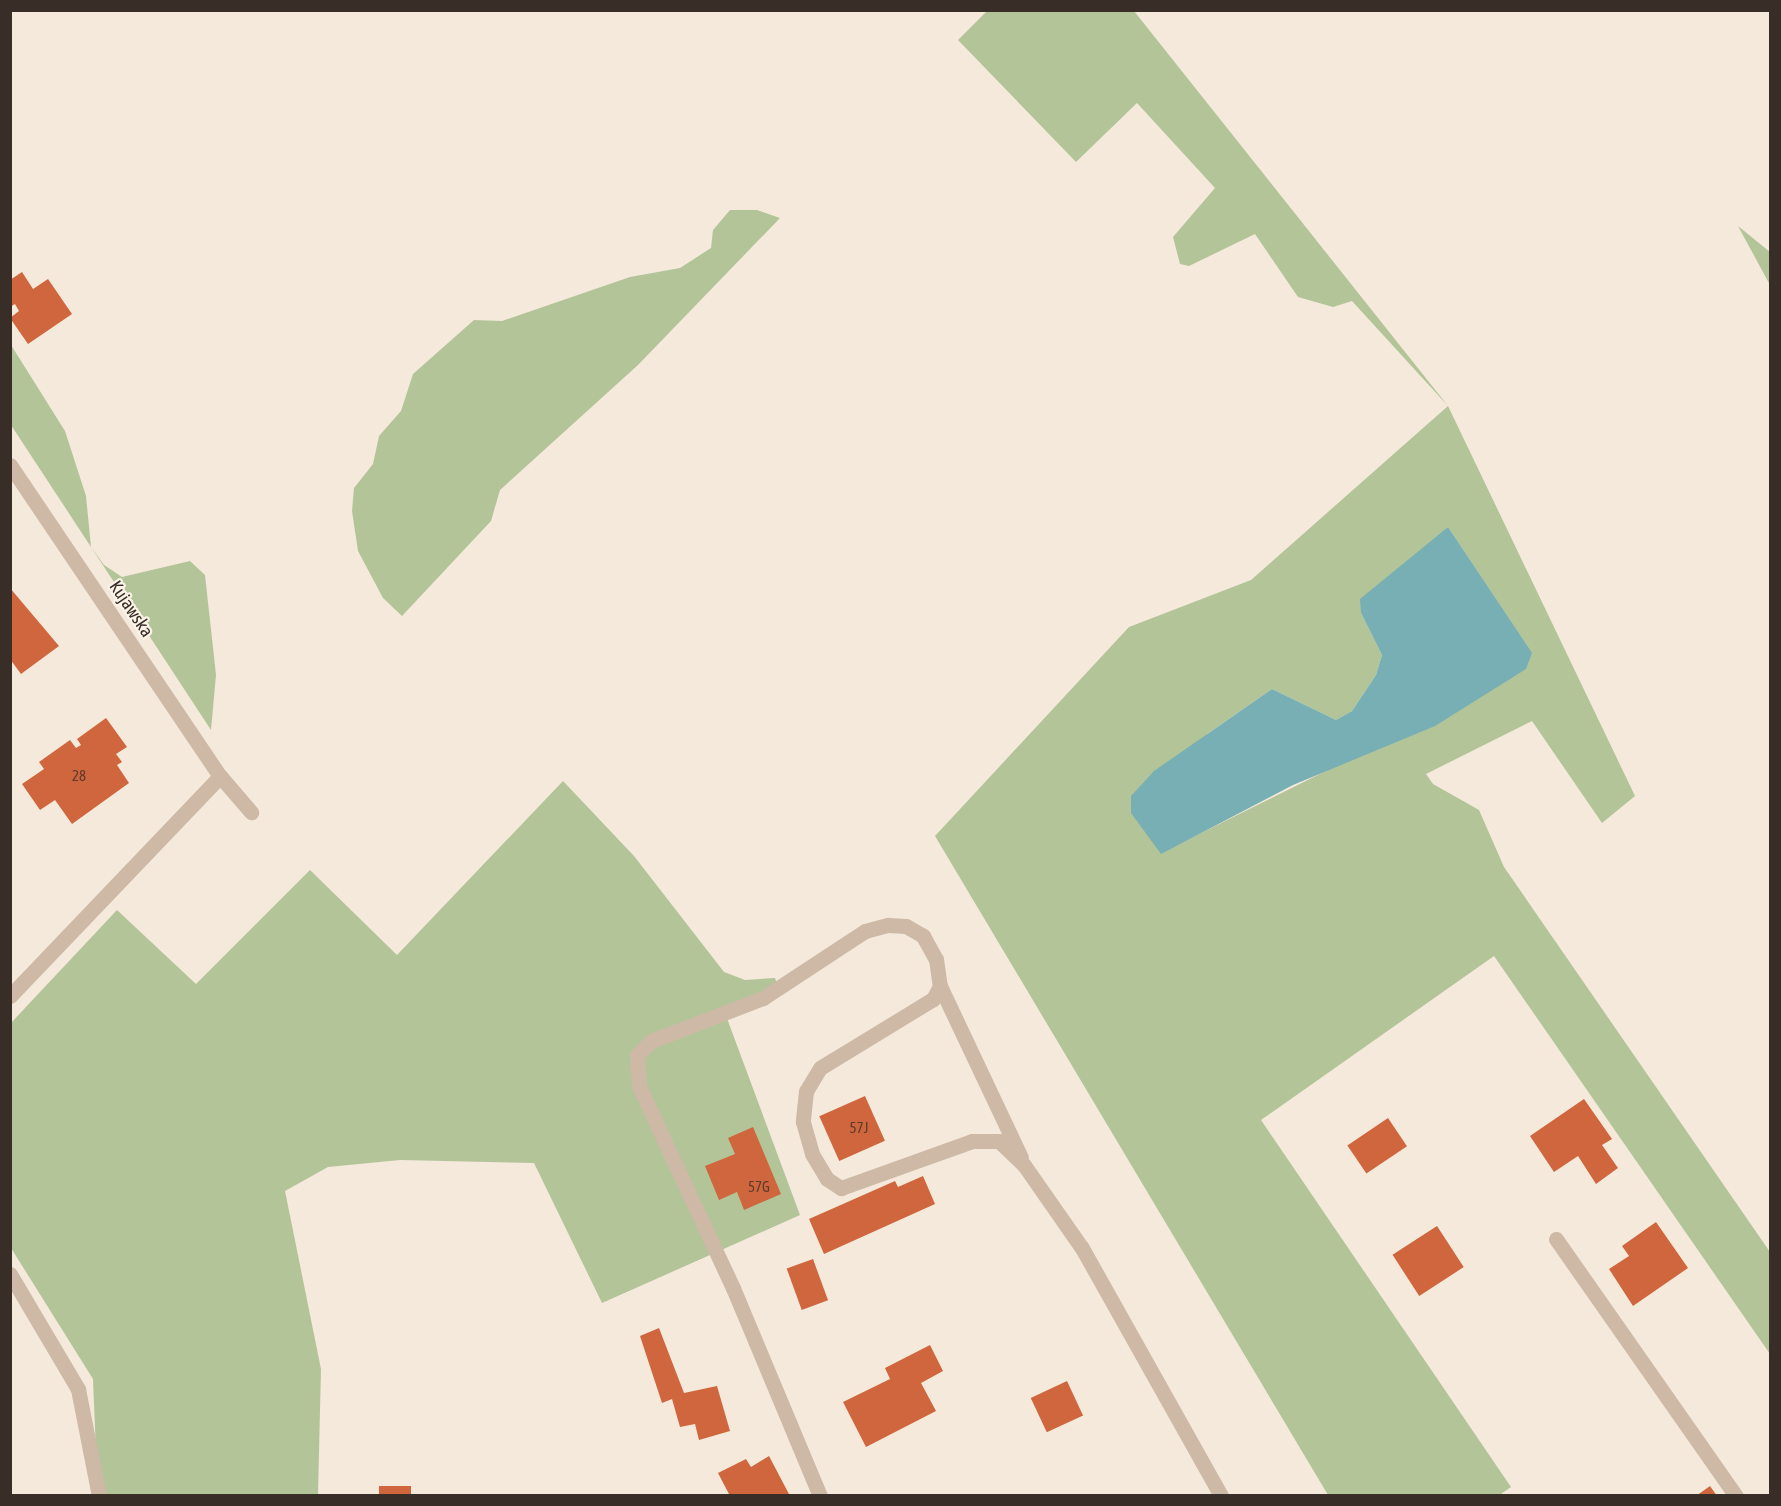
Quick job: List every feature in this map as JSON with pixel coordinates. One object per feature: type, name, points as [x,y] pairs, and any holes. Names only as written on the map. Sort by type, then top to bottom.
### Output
[{"type":"street","name":"Kujawska","points":[[10,465],[220,776],[250,812]]},
{"type":"street","points":[[10,996],[220,776]]},
{"type":"street","points":[[820,1496],[734,1288],[639,1086],[637,1055],[651,1041],[763,998],[864,932],[888,924],[906,926],[923,936],[936,959],[940,986],[1024,1165],[1105,1286],[1221,1496]]},
{"type":"street","points":[[940,986],[933,999],[820,1068],[806,1091],[802,1122],[813,1154],[827,1179],[841,1188],[972,1141],[999,1141],[1024,1165]]},
{"type":"street","points":[[1556,1239],[1736,1496]]},
{"type":"street","points":[[10,1274],[78,1389],[99,1496]]},
{"type":"green space","points":[[987,11],[1134,11],[1448,406],[1352,301],[1333,307],[1298,297],[1255,234],[1189,266],[1180,264],[1173,237],[1215,188],[1137,103],[1076,162],[958,40]]},
{"type":"green space","points":[[730,210],[757,210],[780,218],[638,365],[500,490],[491,521],[402,616],[383,598],[358,551],[352,511],[354,488],[373,464],[379,436],[401,411],[413,374],[474,320],[502,321],[630,277],[680,268],[711,248],[713,230]]},
{"type":"green space","points":[[1738,226],[1770,252],[1770,285]]},
{"type":"green space","points":[[11,345],[65,431],[86,496],[91,547],[11,425]]},
{"type":"green space","points":[[1448,406],[1635,796],[1602,823],[1532,721],[1426,774],[1433,784],[1479,810],[1504,867],[1770,1252],[1770,1354],[1494,956],[1261,1120],[1511,1487],[1498,1496],[1328,1495],[935,836],[1129,627],[1251,580]],"holes":[[[1448,527],[1531,653],[1348,760],[1161,853],[1207,734],[1272,689],[1336,720],[1352,711],[1376,675],[1382,655],[1361,613]]]},
{"type":"green space","points":[[91,547],[104,565],[122,577],[190,561],[205,575],[216,675],[211,730]]},
{"type":"green space","points":[[563,781],[634,856],[724,972],[745,980],[775,978],[781,995],[725,1013],[800,1215],[602,1303],[534,1163],[400,1160],[328,1167],[285,1191],[321,1369],[318,1495],[106,1495],[96,1453],[93,1379],[11,1248],[10,1024],[117,910],[196,984],[310,870],[397,955]]},
{"type":"water","points":[[1448,527],[1532,653],[1526,669],[1435,726],[1293,785],[1161,854],[1131,813],[1131,796],[1154,771],[1272,689],[1336,720],[1352,711],[1376,675],[1382,655],[1361,613],[1360,599]]},
{"type":"building","points":[[22,272],[33,289],[48,279],[72,314],[28,344],[10,318],[19,311],[15,304],[10,307],[10,280]]},
{"type":"building","points":[[10,588],[59,646],[21,674],[10,659]]},
{"type":"building","points":[[106,718],[127,747],[116,754],[122,762],[117,765],[129,783],[72,824],[55,800],[40,810],[22,784],[44,769],[39,762],[70,740],[76,748],[81,745],[77,739]]},
{"type":"building","points":[[865,1096],[885,1141],[839,1161],[819,1116]]},
{"type":"building","points":[[1584,1099],[1612,1139],[1602,1145],[1618,1168],[1596,1184],[1578,1156],[1554,1172],[1530,1136]]},
{"type":"building","points":[[1388,1118],[1407,1146],[1366,1174],[1347,1145]]},
{"type":"building","points":[[753,1127],[781,1194],[744,1210],[737,1192],[719,1200],[705,1166],[735,1154],[728,1138]]},
{"type":"building","points":[[923,1176],[935,1204],[824,1254],[809,1219],[895,1181],[898,1187]]},
{"type":"building","points":[[1656,1222],[1688,1268],[1633,1306],[1609,1269],[1629,1256],[1622,1246]]},
{"type":"building","points":[[1437,1226],[1464,1267],[1419,1296],[1393,1255]]},
{"type":"building","points":[[813,1259],[828,1300],[802,1310],[787,1269]]},
{"type":"building","points":[[659,1328],[684,1393],[717,1386],[730,1431],[699,1440],[695,1424],[680,1427],[672,1399],[662,1403],[640,1336]]},
{"type":"building","points":[[930,1345],[943,1371],[921,1383],[936,1411],[866,1447],[843,1402],[890,1379],[885,1368]]},
{"type":"building","points":[[1067,1381],[1083,1415],[1047,1432],[1031,1398]]},
{"type":"building","points":[[769,1456],[790,1496],[730,1496],[718,1473],[746,1459],[751,1467]]},
{"type":"building","points":[[379,1486],[411,1486],[411,1496],[379,1496]]},
{"type":"building","points":[[1710,1486],[1717,1496],[1696,1496]]}]
